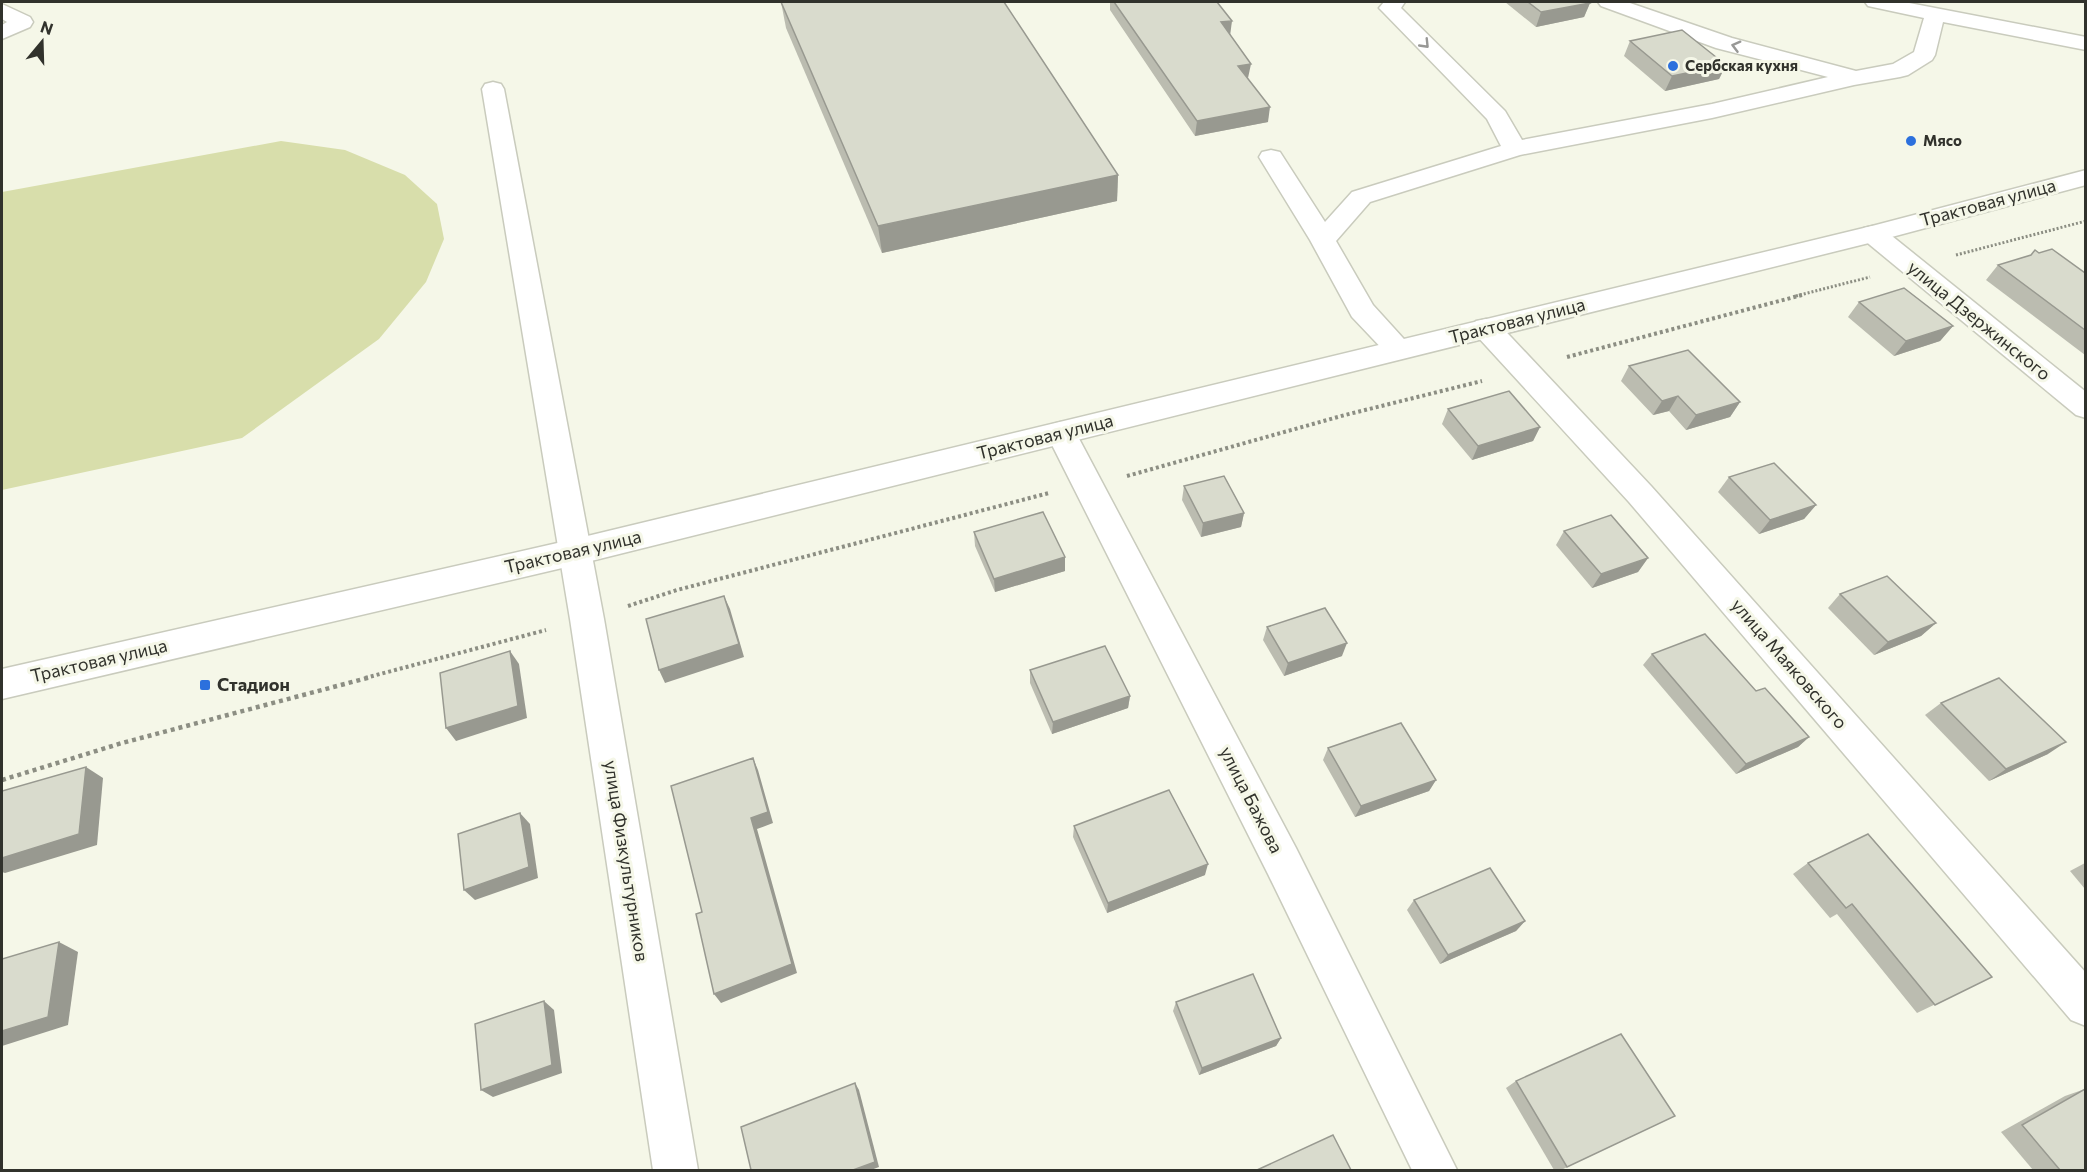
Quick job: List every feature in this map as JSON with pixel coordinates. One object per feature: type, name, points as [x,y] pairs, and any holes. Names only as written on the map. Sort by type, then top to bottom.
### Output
[{"type":"street","points":[[1395,2],[1390,8],[1497,116],[1515,149]]},
{"type":"street","points":[[1608,2],[1724,43],[1854,78]]},
{"type":"street","points":[[1875,2],[1945,11],[2085,44]]},
{"type":"street","points":[[2,10],[22,22],[2,33]]},
{"type":"street","points":[[1323,240],[1361,196],[1515,149],[1712,111],[1854,78],[1900,70],[1924,55],[1928,34],[1945,11]]},
{"type":"street","name":"улица Физкультурников","points":[[493,89],[587,619],[676,1170]]},
{"type":"street","points":[[1271,157],[1323,240],[1362,311],[1399,349]]},
{"type":"street","name":"Трактовая улица","points":[[2,684],[575,552],[1873,234],[2085,177]]},
{"type":"street","name":"улица Дзержинского","points":[[1873,234],[2085,408]]},
{"type":"street","name":"улица Маяковского","points":[[1486,328],[1640,494],[2085,1005]]},
{"type":"street","name":"улица Бажова","points":[[1061,433],[1282,861],[1435,1170]]},
{"type":"path","points":[[2,780],[122,743],[587,619],[677,590],[1048,493],[1088,487],[1345,415],[1525,371],[1599,347],[2085,221]]},
{"type":"green space","points":[[281,141],[345,150],[405,175],[437,204],[444,239],[426,282],[379,339],[242,438],[2,490],[2,192]]},
{"type":"building","points":[[781,2],[1004,2],[1118,175],[878,226]]},
{"type":"building","points":[[1114,2],[1217,2],[1232,21],[1221,22],[1251,64],[1238,66],[1270,107],[1197,121]]},
{"type":"building","points":[[1528,2],[1589,2],[1590,3],[1541,12]]},
{"type":"building","points":[[1682,30],[1726,65],[1672,76],[1630,41]]},
{"type":"building","points":[[2052,249],[2085,273],[2085,330],[1998,265],[2031,255],[2035,250],[2039,253]]},
{"type":"building","points":[[1904,288],[1953,326],[1906,341],[1859,302]]},
{"type":"building","points":[[1688,350],[1740,402],[1696,415],[1678,396],[1662,401],[1629,366]]},
{"type":"building","points":[[1509,391],[1540,427],[1478,446],[1448,409]]},
{"type":"building","points":[[1774,463],[1816,505],[1770,520],[1729,477]]},
{"type":"building","points":[[1224,476],[1244,513],[1203,523],[1184,486]]},
{"type":"building","points":[[1043,512],[1065,557],[994,579],[974,532]]},
{"type":"building","points":[[1611,515],[1648,558],[1601,574],[1564,531]]},
{"type":"building","points":[[1887,576],[1936,623],[1888,642],[1840,594]]},
{"type":"building","points":[[724,596],[739,644],[659,670],[646,619]]},
{"type":"building","points":[[1325,608],[1347,643],[1288,663],[1267,627]]},
{"type":"building","points":[[1705,634],[1756,691],[1765,688],[1809,737],[1746,764],[1652,654]]},
{"type":"building","points":[[1105,646],[1130,696],[1053,722],[1030,670]]},
{"type":"building","points":[[510,651],[518,706],[446,728],[440,673]]},
{"type":"building","points":[[1999,678],[2066,742],[2006,769],[1941,703]]},
{"type":"building","points":[[1401,723],[1436,780],[1361,806],[1328,748]]},
{"type":"building","points":[[753,758],[768,812],[751,818],[792,964],[714,994],[696,914],[702,912],[671,786]]},
{"type":"building","points":[[86,767],[79,834],[2,858],[2,791]]},
{"type":"building","points":[[1169,790],[1208,864],[1108,903],[1074,826]]},
{"type":"building","points":[[520,813],[529,867],[464,890],[458,834]]},
{"type":"building","points":[[1868,834],[1992,977],[1935,1005],[1852,904],[1846,908],[1808,863]]},
{"type":"building","points":[[1490,868],[1525,921],[1448,955],[1414,900]]},
{"type":"building","points":[[59,942],[48,1017],[2,1031],[2,959]]},
{"type":"building","points":[[1253,974],[1281,1038],[1202,1068],[1176,1002]]},
{"type":"building","points":[[544,1001],[552,1065],[481,1090],[475,1024]]},
{"type":"building","points":[[1621,1034],[1675,1116],[1567,1167],[1516,1081]]},
{"type":"building","points":[[855,1083],[875,1162],[853,1170],[751,1170],[741,1127]]},
{"type":"building","points":[[2085,1089],[2085,1170],[2060,1170],[2022,1125]]},
{"type":"building","points":[[1333,1135],[1351,1170],[1257,1170]]},
{"type":"place","name":"Сербская кухня","points":[[1673,66]]},
{"type":"place","name":"Мясо","points":[[1911,141]]},
{"type":"place","name":"Стадион","points":[[205,685]]}]
